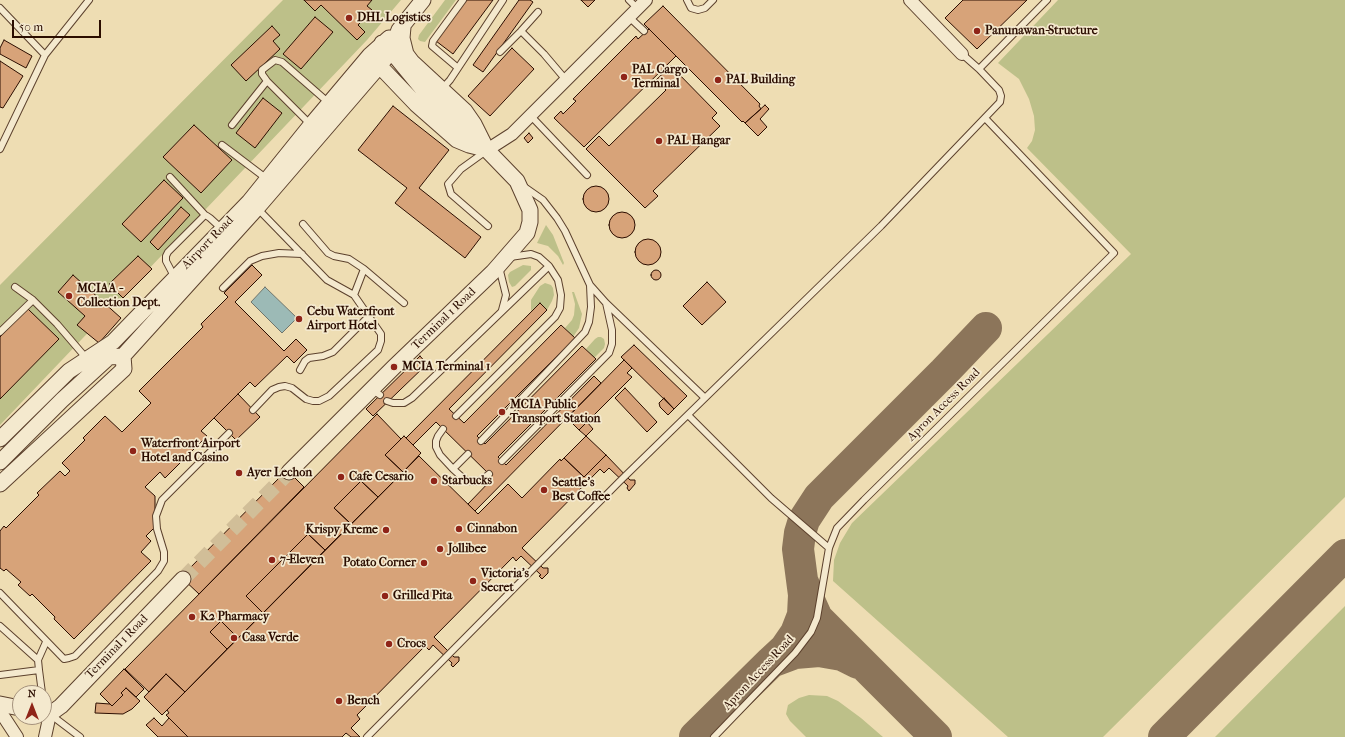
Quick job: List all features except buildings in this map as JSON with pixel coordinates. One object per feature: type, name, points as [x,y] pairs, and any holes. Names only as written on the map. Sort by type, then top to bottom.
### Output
[{"type":"street","name":"Airport Road","points":[[0,484],[124,369],[123,356],[253,205],[386,47],[423,0]]},
{"type":"street","points":[[910,0],[962,54]]},
{"type":"street","points":[[487,150],[512,134],[566,80],[635,6]]},
{"type":"street","name":"Terminal 1 Road","points":[[401,27],[406,54],[412,62],[465,112],[480,135],[487,150]]},
{"type":"street","name":"Terminal 1 Road","points":[[289,472],[376,392],[503,261],[527,233],[530,222],[530,210],[517,181],[487,150],[424,91],[386,47]]},
{"type":"street","name":"Airport Road","points":[[0,439],[69,371],[113,342],[222,229],[253,205],[267,179],[329,103],[375,60]]},
{"type":"street","name":"Terminal 1 Road","points":[[375,60],[416,104],[457,140],[487,150]]},
{"type":"street","points":[[0,462],[62,400],[108,357],[123,356]]},
{"type":"street","name":"Terminal 1 Road","points":[[52,710],[61,706],[183,579]]},
{"type":"street","points":[[0,704],[12,706]]},
{"type":"street","points":[[0,711],[17,737]]},
{"type":"street","points":[[45,725],[45,737]]},
{"type":"lane","points":[[0,149],[46,55],[89,0]]},
{"type":"lane","points":[[458,68],[432,46],[433,41],[463,0]]},
{"type":"lane","points":[[441,90],[450,80],[503,0]]},
{"type":"lane","points":[[687,0],[691,8],[698,10],[705,8],[713,0]]},
{"type":"lane","points":[[979,69],[1047,0]]},
{"type":"lane","points":[[635,6],[644,31]]},
{"type":"lane","points":[[0,8],[46,55]]},
{"type":"lane","points":[[500,52],[521,32],[538,12]]},
{"type":"lane","points":[[521,32],[544,54],[566,80]]},
{"type":"lane","points":[[367,737],[614,488],[881,226],[1000,102],[1002,96],[999,90],[962,54]]},
{"type":"lane","points":[[311,125],[267,81],[262,74],[262,70],[275,60],[282,62],[329,103]]},
{"type":"lane","points":[[232,125],[267,81]]},
{"type":"lane","points":[[530,115],[587,175]]},
{"type":"lane","name":"Apron Access Road","points":[[714,737],[795,653],[811,632],[817,618],[829,548],[837,528],[1114,253],[984,118]]},
{"type":"lane","points":[[222,145],[267,179]]},
{"type":"lane","points":[[487,150],[462,169],[448,184],[451,194],[488,226]]},
{"type":"lane","points":[[170,177],[204,216],[210,218],[222,229]]},
{"type":"lane","points":[[517,181],[543,200],[557,218],[565,231],[590,285],[606,303],[705,398]]},
{"type":"lane","points":[[253,205],[327,280],[354,296],[381,334],[381,341],[378,350],[329,396],[319,401],[313,401],[306,399],[292,388],[285,386],[279,387],[272,390],[253,410]]},
{"type":"lane","points":[[175,278],[166,261],[166,256],[168,252],[204,216]]},
{"type":"lane","points":[[303,224],[328,253],[334,256],[349,259],[364,269],[404,303]]},
{"type":"lane","points":[[223,288],[250,261],[262,256],[279,253],[302,254]]},
{"type":"lane","points":[[456,416],[554,317],[560,308],[561,296],[558,280],[549,266],[539,257],[531,254],[503,261],[506,295],[502,310]]},
{"type":"lane","points":[[387,401],[393,403],[404,403],[412,398],[549,266]]},
{"type":"lane","points":[[354,296],[364,269]]},
{"type":"lane","points":[[481,441],[586,332],[589,322],[590,285]]},
{"type":"lane","points":[[15,287],[33,300],[57,324],[87,359]]},
{"type":"lane","points":[[0,332],[33,300]]},
{"type":"lane","points":[[502,461],[609,353],[612,344],[612,330],[606,303]]},
{"type":"lane","points":[[300,370],[305,361],[309,358],[323,356],[333,352],[369,316]]},
{"type":"lane","points":[[688,415],[771,498],[829,548]]},
{"type":"lane","points":[[443,429],[436,441],[436,447],[440,455],[453,469],[463,478],[475,482],[483,479],[489,474]]},
{"type":"lane","points":[[0,593],[64,659],[75,656],[158,571],[164,561],[164,552],[157,529],[156,516],[162,500],[229,433]]},
{"type":"lane","points":[[453,469],[468,454]]},
{"type":"lane","points":[[0,626],[38,660]]},
{"type":"lane","points":[[41,685],[38,660],[46,642]]},
{"type":"lane","points":[[0,675],[39,670]]},
{"type":"lane","points":[[52,716],[80,737]]},
{"type":"green space","points":[[283,0],[401,0],[367,40],[0,425],[0,285]]},
{"type":"green space","points":[[445,0],[456,0],[425,42],[420,41],[418,39],[419,35]]},
{"type":"green space","points":[[1058,0],[1345,0],[1345,497],[1103,737],[1008,737],[833,581],[834,560],[840,543],[852,523],[1131,254],[1027,148],[1032,141],[1035,130],[1034,116],[1029,99],[1019,79],[998,63]]},
{"type":"green space","points":[[546,225],[553,235],[564,263],[563,265],[558,256],[548,246],[537,243]]},
{"type":"green space","points":[[523,265],[531,266],[531,270],[515,286],[512,287],[509,282],[508,275],[510,272]]},
{"type":"green space","points":[[545,283],[551,285],[553,288],[554,295],[552,301],[547,310],[540,303],[531,311],[531,300],[540,286]]},
{"type":"green space","points":[[572,292],[574,292],[582,314],[579,328],[573,337],[565,328],[572,320],[574,315],[575,304]]},
{"type":"green space","points":[[598,337],[604,339],[605,344],[604,348],[594,358],[586,349]]},
{"type":"green space","points":[[1345,606],[1345,737],[1215,737]]},
{"type":"green space","points":[[809,695],[827,696],[838,701],[883,737],[806,737],[790,721],[786,714],[788,705],[799,698]]},
{"type":"water","points":[[265,287],[297,318],[282,333],[251,302]]},
{"type":"taxiway","points":[[771,662],[785,649],[796,633],[803,615],[804,595],[798,549],[800,533],[804,520],[819,497],[986,328]]},
{"type":"taxiway","points":[[1164,737],[1345,555]]},
{"type":"taxiway","points":[[804,585],[817,618],[936,737]]},
{"type":"taxiway","points":[[695,737],[771,662],[795,653],[819,651],[842,655],[858,663]]},
{"type":"tunnel","points":[[183,579],[289,472]]},
{"type":"place","name":"DHL Logistics","points":[[349,18]]},
{"type":"place","name":"Panunawan-Structure","points":[[977,31]]},
{"type":"place","name":"PAL Cargo Terminal","points":[[624,77]]},
{"type":"place","name":"PAL Building","points":[[718,80]]},
{"type":"place","name":"PAL Hangar","points":[[659,141]]},
{"type":"place","name":"MCIAA - Collection Dept.","points":[[69,296]]},
{"type":"place","name":"Cebu Waterfront Airport Hotel","points":[[299,319]]},
{"type":"place","name":"MCIA Terminal 1","points":[[394,367]]},
{"type":"place","name":"MCIA Public Transport Station","points":[[502,412]]},
{"type":"place","name":"Waterfront Airport Hotel and Casino","points":[[133,451]]},
{"type":"place","name":"Ayer Lechon","points":[[239,473]]},
{"type":"place","name":"Cafe Cesario","points":[[341,477]]},
{"type":"place","name":"Starbucks","points":[[434,481]]},
{"type":"place","name":"Seattle's Best Coffee","points":[[544,490]]},
{"type":"place","name":"Cinnabon","points":[[459,529]]},
{"type":"place","name":"Krispy Kreme","points":[[386,530]]},
{"type":"place","name":"Jollibee","points":[[440,549]]},
{"type":"place","name":"7-Eleven","points":[[272,560]]},
{"type":"place","name":"Potato Corner","points":[[424,563]]},
{"type":"place","name":"Victoria's Secret","points":[[473,581]]},
{"type":"place","name":"Grilled Pita","points":[[385,596]]},
{"type":"place","name":"K2 Pharmacy","points":[[192,617]]},
{"type":"place","name":"Casa Verde","points":[[234,638]]},
{"type":"place","name":"Crocs","points":[[389,644]]},
{"type":"place","name":"Bench","points":[[339,701]]}]
